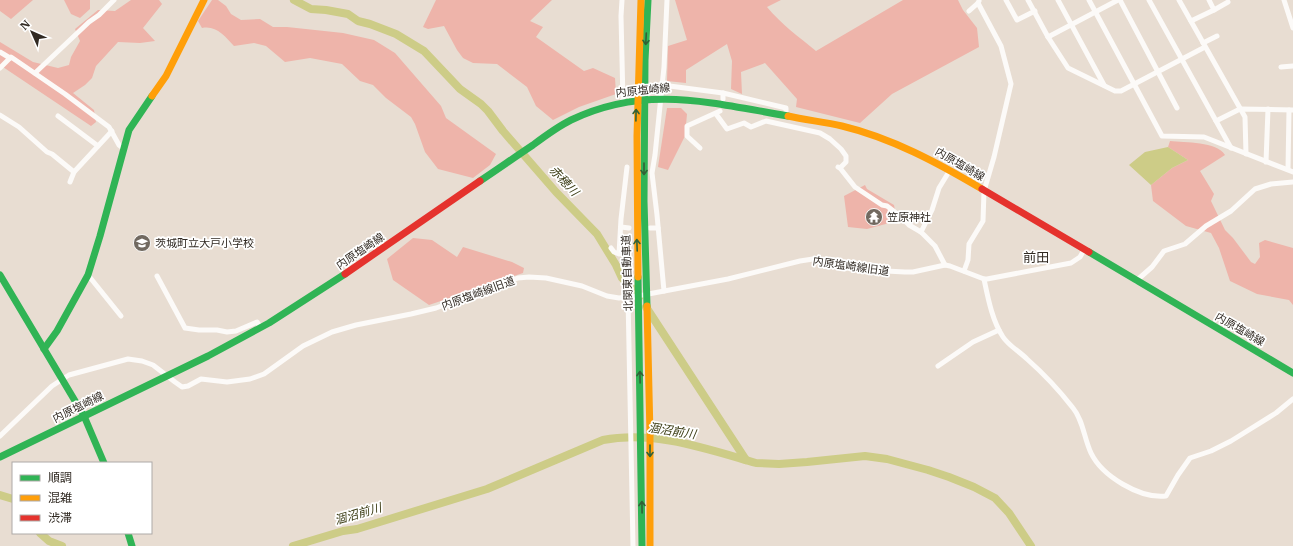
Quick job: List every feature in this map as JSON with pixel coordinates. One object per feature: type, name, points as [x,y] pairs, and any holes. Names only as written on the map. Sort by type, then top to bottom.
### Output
[{"type":"main road","points":[[44,349],[57,331],[88,275],[129,130],[166,76],[204,0]]},
{"type":"main road","name":"北関東自動車道","points":[[641,0],[637,59],[636,201],[639,284],[642,546]]},
{"type":"main road","name":"北関東自動車道","points":[[648,0],[645,60],[644,201],[650,443],[650,546]]},
{"type":"main road","name":"内原塩崎線","points":[[0,457],[167,376],[261,328],[333,282],[558,128],[588,112],[625,101],[658,98],[697,100],[842,126],[877,136],[900,145],[950,170],[1293,373]]},
{"type":"main road","points":[[0,276],[84,416],[104,462]]},
{"type":"main road","points":[[128,534],[132,546]]},
{"type":"street","points":[[36,73],[114,0]]},
{"type":"street","points":[[622,0],[621,16],[625,101]]},
{"type":"street","points":[[664,291],[652,173],[655,155],[658,98],[662,85],[664,67],[667,0]]},
{"type":"street","points":[[1006,0],[1017,20],[1035,11]]},
{"type":"street","points":[[1028,0],[1048,37],[1068,68],[1115,90],[1121,91],[1135,85],[1182,59],[1217,36]]},
{"type":"street","points":[[1058,0],[1105,86]]},
{"type":"street","points":[[1089,0],[1162,136],[1204,137],[1290,171],[1291,110],[1240,109],[1216,121]]},
{"type":"street","points":[[1048,37],[1119,0],[1177,108]]},
{"type":"street","points":[[1149,0],[1231,148]]},
{"type":"street","points":[[1179,0],[1245,117],[1246,154]]},
{"type":"street","points":[[1209,0],[1214,10]]},
{"type":"street","points":[[1284,0],[1293,28]]},
{"type":"street","points":[[964,271],[968,260],[969,244],[983,221],[984,191],[994,158],[1011,84],[1001,46],[979,2],[969,11]]},
{"type":"street","points":[[1191,21],[1228,2]]},
{"type":"street","points":[[0,52],[10,58],[11,57],[36,73],[104,123],[112,131],[119,145],[124,149]]},
{"type":"street","points":[[0,68],[10,58]]},
{"type":"street","points":[[1281,67],[1293,66]]},
{"type":"street","points":[[662,85],[723,93],[786,108],[786,116]]},
{"type":"street","points":[[723,93],[723,99]]},
{"type":"street","points":[[1266,162],[1268,109]]},
{"type":"street","points":[[700,148],[687,136],[687,126],[718,112],[727,130],[744,123],[751,127],[766,121],[820,134],[834,142],[846,156],[846,162],[839,168],[855,187],[887,206],[909,225],[921,232],[935,246],[945,265]]},
{"type":"street","points":[[0,115],[20,127],[47,152],[52,154],[74,172]]},
{"type":"street","points":[[58,116],[98,146]]},
{"type":"street","points":[[70,182],[74,172],[112,131]]},
{"type":"street","points":[[611,248],[614,252],[619,254],[628,166]]},
{"type":"street","points":[[921,232],[932,210],[939,188],[950,170]]},
{"type":"street","points":[[1136,281],[1152,267],[1164,251],[1186,244],[1206,226],[1231,210],[1255,189],[1271,184],[1293,182]]},
{"type":"street","points":[[621,227],[629,228]]},
{"type":"street","points":[[650,228],[658,228]]},
{"type":"street","points":[[1084,250],[1080,257],[1071,263],[984,279],[994,319],[999,330],[1010,346],[1026,357],[1038,368],[1073,407],[1091,453],[1099,466],[1121,482],[1151,496],[1166,496],[1190,458],[1211,451],[1230,441],[1276,413],[1293,399]]},
{"type":"street","name":"内原塩崎線旧道","points":[[0,436],[62,379],[73,373],[128,359],[153,365],[182,387],[188,386],[201,379],[227,382],[250,379],[264,374],[304,346],[332,332],[356,325],[436,308],[518,278],[529,276],[582,286],[614,297],[635,296],[746,276],[800,261],[813,259],[867,270],[905,272],[913,272],[945,265],[984,279]]},
{"type":"street","points":[[88,275],[121,316]]},
{"type":"street","points":[[158,276],[185,328],[227,332],[236,331],[257,322],[261,328]]},
{"type":"street","points":[[628,297],[633,546]]},
{"type":"street","points":[[651,325],[653,424]]},
{"type":"street","points":[[938,366],[973,342],[999,330]]},
{"type":"street","points":[[629,340],[652,340]]},
{"type":"shaded area","points":[[0,0],[33,0],[11,19],[0,11]]},
{"type":"shaded area","points":[[64,0],[90,0],[90,9],[80,18],[71,14]]},
{"type":"shaded area","points":[[131,0],[159,0],[162,4],[143,28],[155,41],[140,43],[118,42],[96,66],[92,78],[73,93],[94,110],[96,122],[91,126],[0,65],[0,42],[33,62],[58,68],[69,65],[71,57],[80,41],[75,29],[98,10],[115,11]]},
{"type":"shaded area","points":[[212,0],[218,0],[226,6],[231,14],[241,20],[260,19],[273,27],[343,33],[374,40],[395,53],[441,106],[446,118],[496,154],[490,165],[473,178],[438,169],[425,152],[411,117],[386,98],[373,85],[360,81],[342,64],[310,58],[285,62],[266,46],[254,43],[234,46],[220,32],[212,28],[202,28],[198,21]]},
{"type":"shaded area","points":[[436,0],[552,0],[530,21],[543,27],[536,37],[584,71],[593,68],[615,78],[616,94],[579,107],[553,120],[536,106],[527,87],[497,64],[473,63],[463,58],[444,26],[428,29],[423,27]]},
{"type":"shaded area","points":[[675,0],[781,0],[767,7],[784,25],[816,51],[903,0],[958,0],[963,10],[977,28],[979,47],[892,94],[860,123],[796,107],[797,99],[765,63],[741,72],[742,94],[731,89],[732,61],[727,44],[686,70],[686,83],[667,81],[668,46],[687,40]]},
{"type":"shaded area","points":[[667,108],[681,108],[687,114],[685,136],[668,170],[658,167]]},
{"type":"shaded area","points":[[1170,141],[1208,145],[1221,150],[1225,155],[1200,171],[1214,194],[1211,201],[1225,230],[1251,262],[1255,264],[1260,257],[1259,243],[1265,240],[1293,248],[1293,305],[1289,300],[1257,294],[1230,281],[1219,248],[1211,233],[1186,226],[1153,201],[1151,185],[1172,168],[1188,160],[1168,147]]},
{"type":"shaded area","points":[[1168,147],[1188,160],[1172,168],[1151,185],[1129,165],[1145,152]]},
{"type":"shaded area","points":[[865,185],[867,189],[894,205],[897,221],[867,229],[848,227],[844,196]]},
{"type":"shaded area","points":[[413,238],[432,240],[457,257],[463,247],[512,262],[524,268],[523,273],[429,305],[393,280],[387,259]]},
{"type":"waterway","name":"赤穂川","points":[[294,0],[311,9],[348,14],[358,21],[396,34],[424,51],[460,89],[488,111],[503,131],[556,192],[597,234],[616,265],[622,278],[639,297]]},
{"type":"waterway","name":"赤穂川","points":[[646,307],[746,460]]},
{"type":"waterway","name":"涸沼前川","points":[[293,546],[343,531],[357,529],[487,489],[603,440],[642,437],[680,442],[756,463],[779,464],[865,456],[887,459],[928,470],[974,487],[995,498],[1009,513],[1031,546]]},
{"type":"waterway","points":[[0,495],[12,499]]},
{"type":"waterway","points":[[41,534],[49,541],[62,546]]},
{"type":"traffic: fast","points":[[647,306],[644,201],[645,60],[648,0]]},
{"type":"traffic: fast","points":[[44,349],[57,331],[88,275],[129,130],[152,96]]},
{"type":"traffic: fast","points":[[480,181],[571,120],[599,109],[626,102],[652,99],[705,102],[788,116]]},
{"type":"traffic: fast","points":[[1089,252],[1293,373]]},
{"type":"traffic: fast","points":[[0,457],[208,356],[269,323],[345,274]]},
{"type":"traffic: fast","points":[[0,275],[84,416],[104,462]]},
{"type":"traffic: fast","points":[[638,277],[642,546]]},
{"type":"traffic: fast","points":[[128,534],[132,546]]},
{"type":"traffic: slow","points":[[152,96],[166,76],[204,0]]},
{"type":"traffic: slow","points":[[638,277],[637,136],[641,0]]},
{"type":"traffic: slow","points":[[788,116],[842,126],[879,137],[932,161],[982,189]]},
{"type":"traffic: slow","points":[[647,306],[650,435],[650,546]]},
{"type":"traffic: jam","points":[[345,274],[480,181]]},
{"type":"traffic: jam","points":[[982,189],[1089,252]]},
{"type":"place","name":"笠原神社","points":[[874,217]]},
{"type":"place","name":"茨城町立大戸小学校","points":[[142,243]]},
{"type":"district","name":"前田","points":[[1036,257]]}]
